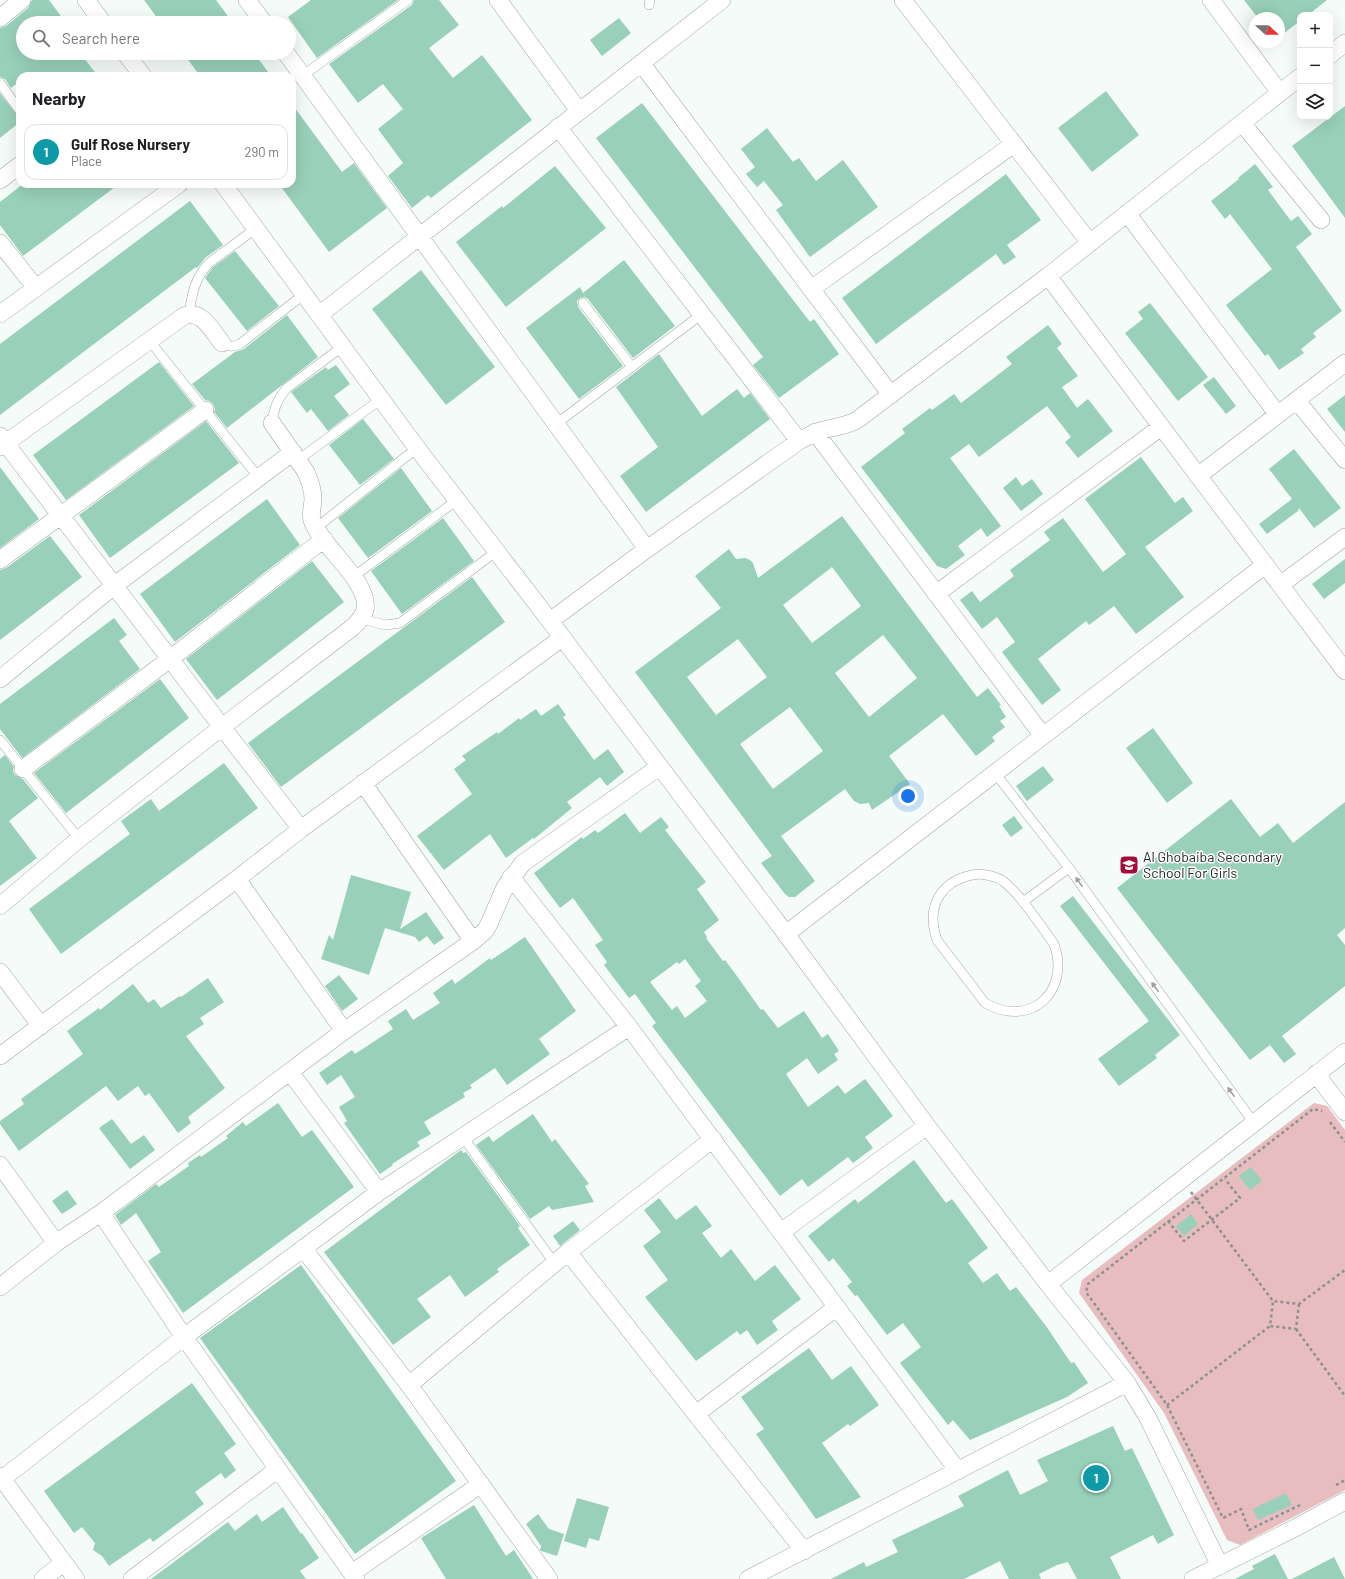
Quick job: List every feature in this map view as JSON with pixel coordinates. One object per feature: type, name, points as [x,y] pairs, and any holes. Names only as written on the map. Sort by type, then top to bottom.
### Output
[{"type":"street","points":[[0,18],[22,0]]},
{"type":"street","points":[[247,0],[259,16]]},
{"type":"street","points":[[498,0],[579,111]]},
{"type":"street","points":[[319,315],[722,0]]},
{"type":"street","points":[[1212,0],[1280,93]]},
{"type":"street","points":[[88,1],[98,16]]},
{"type":"street","points":[[910,2],[1014,144],[1090,243]]},
{"type":"street","points":[[1333,52],[1345,43]]},
{"type":"street","points":[[130,60],[140,72]]},
{"type":"street","points":[[291,60],[647,549]]},
{"type":"street","points":[[641,62],[891,395]]},
{"type":"street","points":[[550,621],[647,549],[799,441],[815,432],[849,424],[891,395],[1048,276],[1297,79]]},
{"type":"street","points":[[1242,122],[1321,220]]},
{"type":"street","points":[[558,127],[799,441]]},
{"type":"street","points":[[811,289],[1014,144]]},
{"type":"street","points":[[0,180],[16,168]]},
{"type":"street","points":[[0,314],[174,188]]},
{"type":"street","points":[[226,188],[417,448],[497,551],[786,934],[927,1126],[1048,1284],[1127,1383],[1152,1424],[1220,1566]]},
{"type":"street","points":[[1127,213],[1278,415]]},
{"type":"street","points":[[0,243],[36,288]]},
{"type":"street","points":[[1048,276],[1345,671]]},
{"type":"street","points":[[222,343],[200,316],[189,314],[184,316],[2,442],[61,515],[301,829]]},
{"type":"street","points":[[1198,476],[1345,363]]},
{"type":"street","points":[[1297,401],[1345,460]]},
{"type":"street","points":[[0,560],[205,410]]},
{"type":"street","points":[[0,906],[80,839],[222,727],[353,627],[361,619],[365,609],[365,598],[362,588],[320,534],[312,520],[313,498],[310,480],[296,456],[272,423]]},
{"type":"street","points":[[936,594],[1161,427]]},
{"type":"street","points":[[815,432],[1043,736]]},
{"type":"street","points":[[0,679],[115,585],[259,478],[296,456]]},
{"type":"street","points":[[23,769],[170,659],[320,534]]},
{"type":"street","points":[[1280,585],[1345,537]]},
{"type":"street","points":[[786,934],[1265,565]]},
{"type":"street","points":[[0,1056],[237,879],[301,829],[562,638]]},
{"type":"street","points":[[0,1287],[56,1243],[101,1213],[344,1031],[473,941],[484,931],[494,916],[500,897],[511,877],[530,857],[659,767]]},
{"type":"street","points":[[364,783],[473,941]]},
{"type":"street","points":[[511,877],[629,1027],[958,1471]]},
{"type":"street","points":[[237,879],[344,1031]]},
{"type":"street","points":[[0,972],[41,1026]]},
{"type":"street","points":[[76,1579],[1,1478],[184,1337],[379,1192],[629,1027]]},
{"type":"street","points":[[1048,1284],[1345,1052]]},
{"type":"street","points":[[290,1072],[379,1192]]},
{"type":"street","points":[[1316,1074],[1345,1112]]},
{"type":"street","points":[[781,1232],[927,1126]]},
{"type":"street","points":[[409,1384],[568,1252],[713,1139]]},
{"type":"street","points":[[0,1165],[56,1243]]},
{"type":"street","points":[[101,1213],[184,1337],[354,1576],[480,1484]]},
{"type":"street","points":[[303,1248],[409,1384],[549,1579]]},
{"type":"street","points":[[568,1252],[804,1551]]},
{"type":"street","points":[[696,1414],[837,1307]]},
{"type":"street","points":[[751,1578],[1127,1383]]},
{"type":"street","points":[[132,1579],[278,1469]]},
{"type":"street","points":[[1193,1579],[1345,1501]]},
{"type":"street","points":[[43,1579],[63,1562]]},
{"type":"lane","points":[[302,76],[408,0]]},
{"type":"lane","points":[[0,83],[16,105]]},
{"type":"lane","points":[[189,314],[194,285],[203,270],[255,229]]},
{"type":"lane","points":[[222,343],[228,346],[240,344],[304,295]]},
{"type":"lane","points":[[583,303],[632,367]]},
{"type":"lane","points":[[556,424],[702,314]]},
{"type":"lane","points":[[149,340],[259,478]]},
{"type":"lane","points":[[272,423],[276,404],[287,388],[342,347]]},
{"type":"lane","points":[[296,456],[381,399]]},
{"type":"lane","points":[[320,534],[417,448]]},
{"type":"lane","points":[[353,577],[457,500]]},
{"type":"lane","points":[[361,619],[386,626],[400,623],[497,551]]},
{"type":"lane","points":[[0,740],[80,839]]},
{"type":"lane","points":[[995,773],[1069,868],[1254,1124]]},
{"type":"lane","points":[[1023,902],[1069,868]]},
{"type":"lane","points":[[979,874],[1002,880],[1023,902],[1054,944],[1058,954],[1058,977],[1050,992],[1038,1004],[1028,1010],[1006,1012],[994,1009],[985,1003],[937,940],[933,928],[932,917],[935,905],[947,886],[957,879],[968,875],[979,874]]},
{"type":"lane","points":[[463,1137],[555,1264]]},
{"type":"path","points":[[1305,1502],[1249,1530],[1241,1509],[1223,1518],[1167,1405],[1086,1292],[1088,1284],[1168,1221],[1225,1179],[1313,1109],[1321,1110],[1325,1115]]},
{"type":"path","points":[[1329,1121],[1345,1142]]},
{"type":"path","points":[[1181,1179],[1273,1301],[1270,1326]]},
{"type":"path","points":[[1168,1221],[1184,1241],[1240,1198],[1225,1179]]},
{"type":"path","points":[[1273,1301],[1299,1304],[1345,1270]]},
{"type":"path","points":[[1299,1304],[1296,1329],[1345,1396]]},
{"type":"path","points":[[1167,1405],[1270,1326],[1296,1329]]},
{"type":"path","points":[[1330,1489],[1345,1480]]},
{"type":"shaded area","points":[[1314,1103],[1327,1106],[1345,1130],[1345,1490],[1240,1545],[1227,1540],[1164,1413],[1079,1293],[1082,1280]]},
{"type":"building","points":[[32,0],[49,0],[61,16],[18,16],[28,8]]},
{"type":"building","points":[[144,0],[216,0],[228,16],[156,16]]},
{"type":"building","points":[[311,0],[398,0],[317,58],[296,28],[296,16],[289,16]]},
{"type":"building","points":[[414,0],[439,0],[459,25],[429,48],[453,78],[482,55],[532,120],[431,198],[428,195],[412,208],[388,176],[403,163],[378,129],[403,109],[383,84],[358,103],[329,64],[412,5]]},
{"type":"building","points":[[1244,0],[1327,0],[1312,12],[1297,12],[1297,23],[1285,32],[1285,12],[1253,12]]},
{"type":"building","points":[[16,18],[16,60],[85,60],[95,72],[16,72],[16,84],[11,88],[5,79],[0,77],[0,28],[6,26]]},
{"type":"building","points":[[619,18],[631,33],[602,56],[590,40]]},
{"type":"building","points":[[188,60],[259,60],[268,72],[197,72]]},
{"type":"building","points":[[1106,91],[1139,135],[1092,172],[1058,128]]},
{"type":"building","points":[[0,93],[16,114],[16,125],[0,138]]},
{"type":"building","points":[[642,103],[810,322],[814,319],[839,354],[779,398],[753,365],[763,357],[596,138]]},
{"type":"building","points":[[1345,106],[1345,218],[1292,146],[1326,120],[1333,120],[1333,115]]},
{"type":"building","points":[[296,109],[342,172],[354,163],[387,208],[329,252],[282,188],[296,188]]},
{"type":"building","points":[[767,128],[793,162],[799,158],[816,181],[843,160],[878,207],[810,257],[776,210],[783,205],[764,181],[757,187],[746,174],[755,167],[741,149]]},
{"type":"building","points":[[1255,164],[1273,187],[1268,190],[1291,221],[1298,216],[1312,234],[1296,247],[1342,311],[1313,333],[1316,337],[1301,349],[1304,353],[1279,370],[1268,354],[1265,356],[1226,305],[1272,269],[1230,214],[1225,219],[1211,201]]},
{"type":"building","points":[[555,166],[606,228],[506,307],[456,242],[502,206],[503,208]]},
{"type":"building","points":[[1006,174],[1041,220],[1007,245],[1016,257],[1004,265],[996,254],[876,344],[842,298]]},
{"type":"building","points":[[18,188],[114,188],[23,256],[0,225],[0,202]]},
{"type":"building","points":[[190,201],[223,245],[205,258],[197,268],[196,267],[0,415],[0,344]]},
{"type":"building","points":[[235,251],[279,306],[247,331],[205,278],[213,267]]},
{"type":"building","points":[[624,260],[675,326],[633,358],[588,299],[585,297],[580,298],[577,301],[578,307],[623,366],[579,399],[526,328],[580,287],[583,293]]},
{"type":"building","points":[[421,270],[495,367],[446,405],[372,309]]},
{"type":"building","points":[[1150,303],[1208,377],[1178,401],[1125,333],[1143,319],[1138,312]]},
{"type":"building","points":[[287,315],[318,357],[227,428],[214,412],[215,409],[213,404],[205,400],[192,384],[235,352],[244,349]]},
{"type":"building","points":[[1048,325],[1062,344],[1057,348],[1078,376],[1062,387],[1077,408],[1088,399],[1113,431],[1078,458],[1065,442],[1071,437],[1047,406],[979,457],[969,444],[950,458],[1001,526],[987,537],[981,528],[958,546],[965,555],[946,569],[937,566],[861,467],[905,433],[902,429],[930,408],[932,410],[954,394],[961,403],[1012,364],[1006,357]]},
{"type":"building","points":[[659,354],[702,416],[737,389],[744,398],[750,393],[770,419],[646,512],[620,476],[658,447],[616,387]]},
{"type":"building","points":[[159,362],[194,406],[66,500],[33,455]]},
{"type":"building","points":[[336,365],[350,384],[334,396],[349,415],[328,431],[311,409],[307,413],[291,392],[326,367],[328,370]]},
{"type":"building","points":[[1214,377],[1236,406],[1226,414],[1203,385]]},
{"type":"building","points":[[1345,395],[1345,432],[1327,409]]},
{"type":"building","points":[[363,419],[394,459],[360,485],[329,445]]},
{"type":"building","points":[[206,421],[239,463],[110,558],[79,515]]},
{"type":"building","points":[[1294,449],[1341,508],[1314,528],[1299,508],[1298,511],[1267,534],[1259,524],[1292,499],[1269,469]]},
{"type":"building","points":[[1141,457],[1175,503],[1183,497],[1193,511],[1145,547],[1184,597],[1136,634],[1114,606],[1089,625],[1086,621],[1038,659],[1061,690],[1042,705],[1002,652],[1015,642],[997,617],[982,629],[960,600],[972,591],[980,602],[1014,576],[1010,570],[1050,540],[1044,532],[1063,518],[1103,572],[1126,554],[1085,499]]},
{"type":"building","points":[[0,467],[39,519],[0,548]]},
{"type":"building","points":[[401,468],[432,511],[368,558],[338,518]]},
{"type":"building","points":[[1016,477],[1022,486],[1032,479],[1043,494],[1021,511],[1003,488]]},
{"type":"building","points":[[267,499],[300,545],[175,642],[140,594]]},
{"type":"building","points":[[842,516],[977,697],[988,688],[1001,705],[999,706],[1006,717],[1000,721],[1005,727],[992,737],[995,741],[976,756],[943,714],[889,756],[910,784],[872,810],[869,803],[860,804],[854,801],[845,789],[781,836],[815,881],[795,897],[789,897],[785,894],[761,863],[772,856],[635,672],[721,608],[695,576],[729,549],[736,559],[745,558],[753,563],[758,578]],"holes":[[[832,567],[861,606],[812,643],[783,605]],[[883,635],[917,678],[869,717],[835,673]],[[738,639],[767,677],[716,715],[687,677]],[[790,707],[823,751],[773,789],[740,744]]]},
{"type":"building","points":[[443,518],[474,561],[402,614],[371,571]]},
{"type":"building","points":[[50,536],[82,577],[0,640],[0,570],[6,568]]},
{"type":"building","points":[[1345,559],[1345,583],[1324,599],[1312,584]]},
{"type":"building","points":[[312,561],[344,602],[217,700],[186,659]]},
{"type":"building","points":[[472,577],[505,622],[281,787],[248,743]]},
{"type":"building","points":[[114,618],[127,635],[119,641],[140,669],[22,758],[0,729],[0,704]]},
{"type":"building","points":[[160,679],[189,718],[66,813],[34,773]]},
{"type":"building","points":[[558,704],[566,715],[563,717],[594,760],[608,749],[624,772],[607,786],[600,777],[567,802],[572,808],[534,839],[533,838],[506,858],[490,834],[444,870],[417,836],[472,794],[454,769],[466,760],[462,756],[497,732],[498,734],[519,718],[520,720],[536,709],[541,716]]},
{"type":"building","points":[[1153,728],[1193,783],[1167,803],[1126,748]]},
{"type":"building","points":[[5,755],[14,767],[13,771],[15,775],[23,779],[38,798],[9,821],[37,858],[0,886],[0,759]]},
{"type":"building","points":[[224,763],[258,808],[61,954],[29,909],[130,834],[121,821],[151,799],[159,811]]},
{"type":"building","points":[[1043,766],[1054,780],[1027,801],[1016,786]]},
{"type":"building","points":[[1231,799],[1260,837],[1278,823],[1293,843],[1345,802],[1345,928],[1337,935],[1345,945],[1345,986],[1282,1036],[1296,1054],[1284,1063],[1270,1045],[1250,1060],[1117,888]]},
{"type":"building","points":[[625,813],[640,833],[661,817],[669,827],[665,830],[706,882],[697,889],[719,920],[704,932],[707,937],[706,938],[723,961],[725,960],[761,1010],[763,1009],[778,1028],[804,1011],[822,1038],[828,1034],[839,1051],[834,1054],[838,1060],[818,1074],[807,1058],[786,1074],[808,1107],[838,1085],[845,1094],[865,1079],[893,1116],[865,1137],[873,1148],[853,1163],[848,1157],[808,1187],[802,1179],[780,1196],[652,1026],[656,1023],[635,994],[629,998],[604,965],[607,962],[595,945],[603,940],[573,898],[560,908],[534,873],[582,837],[583,839],[595,830],[598,833]],"holes":[[[685,959],[701,981],[695,986],[707,1001],[685,1018],[677,1006],[672,1010],[650,982],[677,962],[679,964]]]},
{"type":"building","points":[[1014,816],[1023,828],[1011,837],[1002,825]]},
{"type":"building","points":[[351,875],[411,892],[400,929],[426,912],[444,938],[434,945],[427,936],[419,942],[415,937],[385,928],[369,975],[321,959],[329,935],[333,940]]},
{"type":"building","points":[[1073,896],[1180,1035],[1155,1055],[1157,1058],[1119,1086],[1098,1059],[1149,1021],[1060,906]]},
{"type":"building","points":[[525,937],[576,1011],[539,1039],[550,1054],[507,1085],[495,1068],[470,1085],[472,1088],[463,1093],[465,1097],[424,1122],[431,1134],[417,1142],[420,1146],[392,1164],[393,1165],[380,1174],[344,1123],[347,1121],[339,1107],[355,1097],[341,1075],[327,1085],[319,1073],[352,1050],[355,1054],[393,1029],[388,1021],[406,1009],[413,1020],[440,1003],[433,993],[452,979],[455,984],[490,958],[491,960]]},
{"type":"building","points":[[339,975],[358,999],[342,1011],[325,986]]},
{"type":"building","points":[[208,978],[224,1002],[200,1018],[204,1024],[186,1036],[225,1088],[188,1117],[191,1123],[178,1133],[149,1093],[145,1096],[138,1086],[118,1101],[106,1086],[19,1151],[0,1124],[0,1121],[24,1104],[21,1099],[83,1054],[67,1031],[99,1008],[100,1010],[133,984],[148,1003],[154,999],[161,1008],[180,996],[181,997]]},
{"type":"building","points":[[278,1103],[302,1137],[312,1130],[354,1187],[183,1313],[148,1261],[161,1252],[136,1213],[121,1225],[115,1215],[156,1184],[159,1187],[189,1166],[188,1163],[200,1155],[201,1157],[228,1138],[226,1136],[243,1122],[246,1126]]},
{"type":"building","points":[[533,1114],[552,1142],[555,1139],[589,1184],[585,1186],[594,1202],[552,1210],[549,1206],[530,1219],[476,1145],[489,1136],[493,1142]]},
{"type":"building","points":[[112,1119],[131,1144],[144,1135],[155,1150],[130,1169],[99,1128]]},
{"type":"building","points":[[461,1150],[463,1153],[466,1152],[520,1226],[518,1228],[530,1245],[497,1269],[499,1272],[465,1297],[450,1275],[417,1299],[431,1317],[393,1345],[324,1252]]},
{"type":"building","points":[[914,1160],[946,1203],[952,1199],[988,1248],[968,1263],[983,1283],[997,1273],[1010,1291],[1016,1287],[1046,1326],[1071,1363],[1074,1362],[1088,1383],[1067,1397],[970,1440],[953,1420],[948,1425],[900,1363],[921,1347],[903,1323],[887,1335],[857,1295],[855,1296],[847,1286],[852,1282],[833,1258],[829,1262],[808,1236],[855,1199],[858,1203]]},
{"type":"building","points":[[1251,1167],[1262,1181],[1250,1190],[1239,1176]]},
{"type":"building","points":[[67,1190],[77,1204],[62,1214],[52,1201]]},
{"type":"building","points":[[659,1198],[676,1220],[696,1205],[712,1226],[702,1233],[721,1258],[731,1249],[755,1281],[775,1265],[801,1299],[772,1321],[778,1330],[757,1345],[747,1330],[740,1335],[737,1331],[696,1361],[645,1297],[668,1280],[643,1246],[661,1232],[644,1210]]},
{"type":"building","points":[[1191,1214],[1198,1224],[1184,1236],[1176,1226]]},
{"type":"building","points":[[573,1221],[580,1230],[560,1246],[553,1236]]},
{"type":"building","points":[[301,1265],[456,1481],[355,1554],[200,1338]]},
{"type":"building","points":[[809,1348],[832,1380],[851,1366],[879,1405],[850,1426],[848,1424],[822,1443],[861,1497],[816,1519],[756,1434],[764,1429],[741,1397]]},
{"type":"building","points":[[192,1383],[236,1444],[224,1453],[236,1470],[225,1479],[221,1473],[195,1492],[204,1504],[153,1542],[150,1538],[109,1566],[102,1556],[93,1550],[95,1543],[82,1527],[74,1533],[44,1491]]},
{"type":"building","points":[[1113,1426],[1125,1451],[1132,1448],[1174,1535],[1158,1544],[1153,1535],[1110,1557],[1121,1579],[1077,1579],[1068,1562],[1057,1565],[1039,1574],[1041,1579],[1009,1579],[1000,1561],[964,1579],[831,1579],[864,1562],[866,1567],[898,1552],[892,1540],[964,1506],[958,1496],[1008,1470],[1020,1495],[1048,1481],[1037,1460]]},
{"type":"building","points":[[1286,1493],[1292,1505],[1258,1520],[1253,1509]]},
{"type":"building","points":[[577,1498],[609,1507],[599,1541],[589,1538],[586,1548],[564,1541]]},
{"type":"building","points":[[474,1505],[506,1556],[514,1550],[533,1579],[446,1579],[421,1538]]},
{"type":"building","points":[[283,1507],[319,1558],[300,1571],[306,1579],[151,1579],[228,1522],[235,1531],[257,1514],[262,1522]]},
{"type":"building","points":[[538,1514],[549,1529],[564,1534],[557,1556],[540,1550],[541,1546],[526,1524]]},
{"type":"building","points":[[1275,1554],[1288,1579],[1235,1579],[1254,1569],[1252,1566]]},
{"type":"building","points":[[1334,1557],[1345,1579],[1292,1579]]},
{"type":"place","name":"Al Ghobaiba Secondary School For Girls","points":[[1129,865]]},
{"type":"place","name":"Gulf Rose Nursery","points":[[1096,1478]]}]
